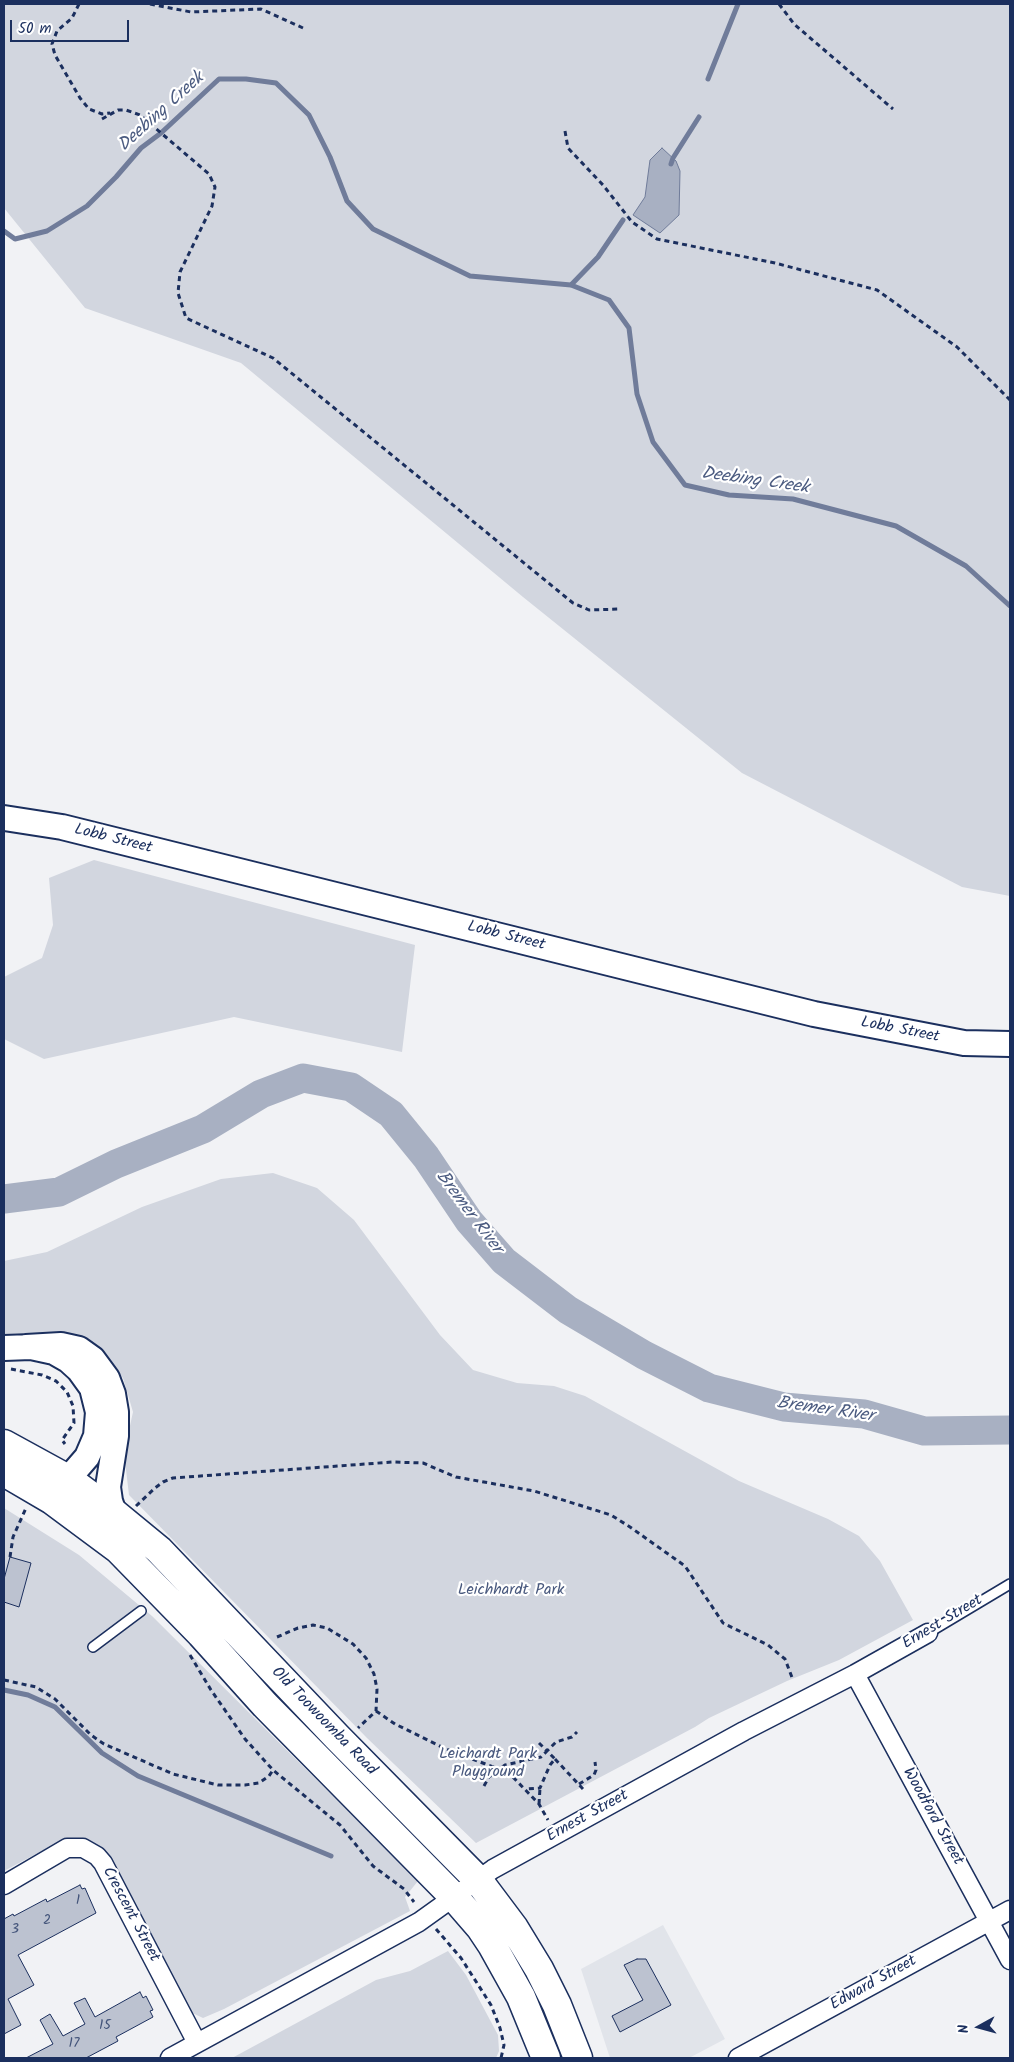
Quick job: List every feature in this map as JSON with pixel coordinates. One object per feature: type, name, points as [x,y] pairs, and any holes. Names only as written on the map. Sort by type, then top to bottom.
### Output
[{"type":"main road","name":"Lobb Street","points":[[4,818],[62,827],[91,834],[814,1014],[964,1043],[1010,1044]]},
{"type":"main road","points":[[15,1348],[61,1345],[79,1349],[93,1359],[107,1378],[113,1394],[116,1412],[116,1436],[108,1487],[110,1501],[125,1509]]},
{"type":"main road","points":[[15,1348],[47,1350],[68,1360],[84,1375],[94,1396],[98,1421],[94,1442],[87,1457],[45,1499]]},
{"type":"main road","name":"Old Toowoomba Road","points":[[4,1444],[45,1499],[125,1509],[158,1550],[337,1737],[478,1880],[514,1928],[539,1969],[557,2005],[578,2058]]},
{"type":"main road","name":"Old Toowoomba Road","points":[[4,1472],[118,1549],[201,1634],[265,1705],[454,1897],[480,1927],[492,1946],[521,1997],[546,2058]]},
{"type":"street","name":"Ernest Street","points":[[170,2058],[409,1928],[493,1869],[744,1731],[855,1674],[928,1633]]},
{"type":"street","name":"Woodford Street","points":[[855,1674],[1010,1960]]},
{"type":"street","name":"Crescent Street","points":[[4,1885],[67,1848],[83,1848],[97,1856],[103,1863],[197,2043]]},
{"type":"street","name":"Edward Street","points":[[738,2058],[1010,1910]]},
{"type":"lane","name":"Ernest Street","points":[[928,1633],[1010,1584]]},
{"type":"lane","points":[[93,1647],[141,1611]]},
{"type":"path","points":[[79,4],[72,18],[57,31],[52,44],[55,55],[84,104],[102,114],[126,110],[140,115],[209,174],[215,187],[212,206],[180,272],[178,293],[186,318],[273,358],[573,603],[589,610],[621,609]]},
{"type":"path","points":[[150,4],[191,12],[261,9],[302,28]]},
{"type":"path","points":[[779,4],[794,24],[893,109]]},
{"type":"path","points":[[102,119],[111,113]]},
{"type":"path","points":[[565,132],[568,148],[603,185],[632,222],[657,239],[775,263],[877,290],[956,347],[1010,400]]},
{"type":"path","points":[[4,1368],[42,1375],[63,1386],[71,1399],[74,1416],[71,1430],[62,1440],[65,1444]]},
{"type":"path","points":[[125,1509],[163,1482],[173,1478],[393,1462],[423,1464],[456,1477],[534,1492],[612,1515],[685,1566],[723,1623],[768,1645],[785,1659],[793,1680]]},
{"type":"path","points":[[20,1501],[45,1499]]},
{"type":"path","points":[[10,1557],[13,1537],[45,1499]]},
{"type":"path","points":[[277,1637],[298,1628],[313,1625],[327,1628],[353,1644],[366,1658],[374,1674],[377,1689],[376,1711],[356,1729]]},
{"type":"path","points":[[186,1649],[211,1690],[245,1738],[273,1770],[340,1825],[373,1866],[404,1889],[414,1902]]},
{"type":"path","points":[[4,1680],[36,1687],[55,1699],[104,1744],[173,1774],[218,1785],[245,1785],[259,1783],[269,1776],[273,1770]]},
{"type":"path","points":[[376,1711],[396,1724],[446,1749],[509,1773],[539,1804],[554,1835]]},
{"type":"path","points":[[484,1786],[489,1777],[500,1768],[541,1757],[556,1742],[572,1737],[577,1732]]},
{"type":"path","points":[[539,1743],[583,1789]]},
{"type":"path","points":[[539,1804],[540,1788],[555,1759]]},
{"type":"path","points":[[579,1784],[594,1775],[596,1770],[595,1762]]},
{"type":"path","points":[[526,1789],[540,1788]]},
{"type":"path","points":[[440,1936],[461,1958],[490,2005],[504,2045],[502,2058]]},
{"type":"shaded area","points":[[663,1925],[725,2039],[689,2058],[610,2058],[581,1969]]},
{"type":"green space","points":[[4,4],[1010,4],[1010,896],[962,887],[742,773],[523,597],[241,363],[85,308],[4,208]]},
{"type":"green space","points":[[94,860],[415,945],[402,1052],[234,1017],[44,1059],[4,1039],[4,977],[42,958],[53,925],[49,878]]},
{"type":"green space","name":"Leichhardt Park","points":[[273,1173],[317,1188],[354,1220],[440,1335],[473,1370],[517,1383],[554,1386],[585,1396],[739,1481],[828,1519],[859,1536],[880,1561],[913,1620],[839,1660],[787,1681],[709,1718],[476,1843],[367,1738],[129,1495],[124,1453],[133,1412],[123,1378],[98,1352],[79,1339],[58,1333],[4,1334],[4,1261],[47,1252],[142,1207],[221,1179]]},
{"type":"green space","points":[[4,1508],[79,1555],[152,1616],[418,1881],[405,1897],[410,1911],[224,2009],[203,2018],[186,2010],[105,1859],[69,1844],[51,1846],[4,1871]]},
{"type":"green space","points":[[448,1951],[466,1975],[498,2035],[499,2051],[496,2058],[232,2058],[376,1980],[410,1971]]},
{"type":"water","points":[[662,148],[676,161],[680,171],[679,215],[660,233],[633,215],[645,197],[650,160]]},
{"type":"building","points":[[10,1557],[31,1563],[19,1607],[4,1602],[4,1579]]},
{"type":"building","points":[[80,1885],[82,1889],[85,1888],[96,1913],[18,1955],[34,1985],[8,1999],[21,2025],[4,2034],[4,1919],[13,1914],[14,1916],[46,1899],[47,1902]]},
{"type":"building","points":[[637,1959],[646,1959],[671,2005],[620,2032],[612,2016],[643,2000],[624,1965]]},
{"type":"building","points":[[140,1992],[143,1998],[146,1996],[153,2010],[150,2011],[153,2017],[116,2037],[118,2041],[86,2058],[26,2058],[53,2044],[40,2020],[50,2014],[63,2036],[85,2024],[74,2003],[85,1998],[95,2017]]},
{"type":"waterway","points":[[708,79],[738,4]]},
{"type":"waterway","name":"Deebing Creek","points":[[4,231],[15,239],[47,231],[87,206],[141,148],[161,133],[219,79],[246,79],[276,83],[309,115],[330,157],[347,201],[373,229],[470,276],[571,285],[609,300],[629,328],[637,394],[653,442],[685,485],[729,495],[793,499],[896,526],[966,566],[1010,606]]},
{"type":"waterway","points":[[671,164],[699,117]]},
{"type":"waterway","points":[[571,285],[598,257],[623,220]]},
{"type":"waterway","name":"Bremer River","points":[[4,1199],[59,1192],[116,1164],[203,1129],[261,1094],[303,1078],[351,1087],[391,1114],[426,1157],[469,1221],[504,1261],[568,1310],[644,1355],[709,1388],[784,1407],[864,1414],[924,1431],[1010,1430]]},
{"type":"waterway","points":[[4,1690],[28,1695],[55,1707],[102,1753],[138,1776],[331,1856]]},
{"type":"park label","name":"Leichardt Park Playground","points":[[488,1764]]}]
